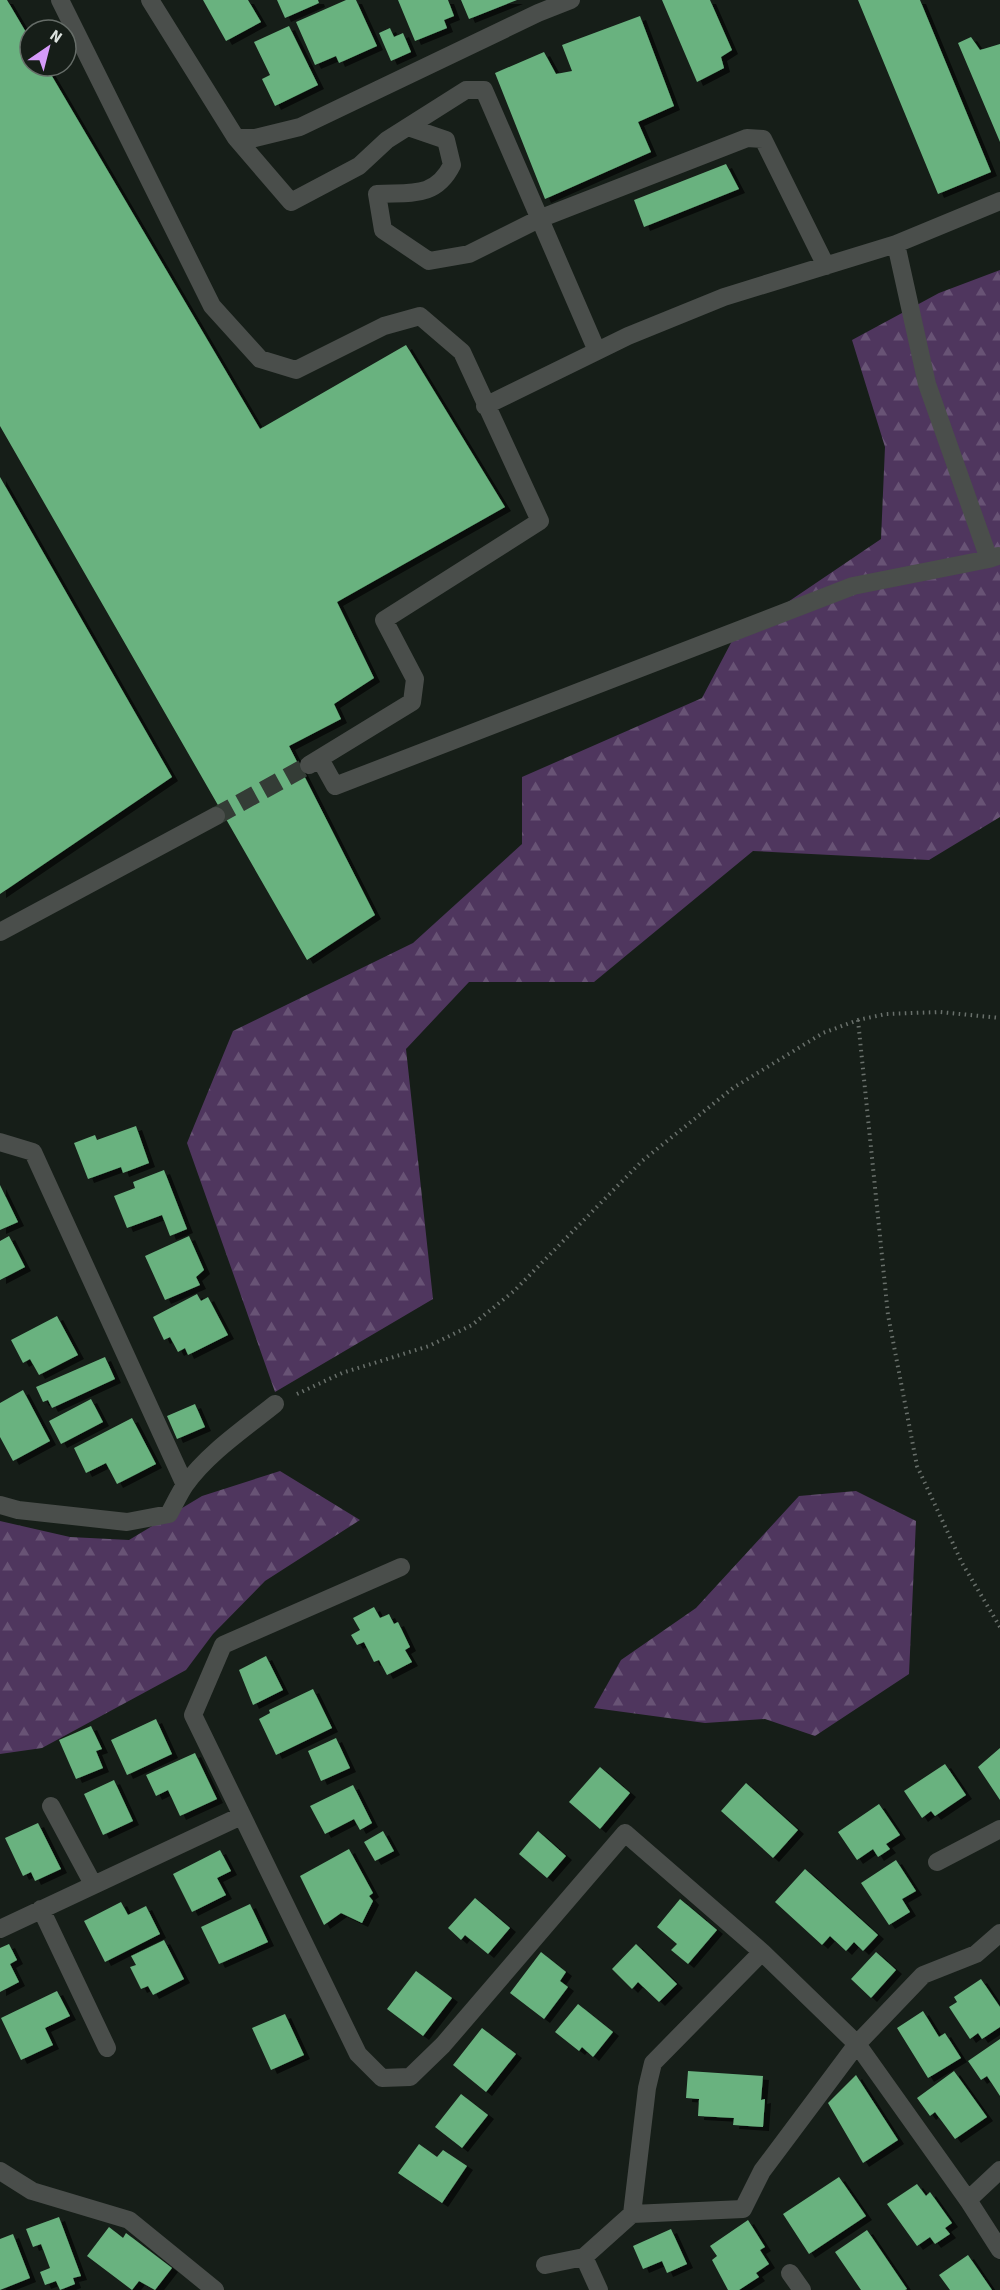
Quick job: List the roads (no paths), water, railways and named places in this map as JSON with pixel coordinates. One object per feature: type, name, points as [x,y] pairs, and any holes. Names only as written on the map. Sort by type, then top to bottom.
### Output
[{"type":"street","points":[[60,0],[212,306],[260,359],[296,370],[384,326],[420,315],[462,352],[540,521],[384,620],[415,679],[412,702],[315,762],[334,786],[853,586],[994,557],[927,384],[896,244]]},
{"type":"street","points":[[150,0],[236,138],[291,201],[359,165],[408,127],[466,90],[484,90],[597,351]]},
{"type":"street","points":[[236,138],[255,138],[300,128],[536,6],[571,0]]},
{"type":"street","points":[[377,194],[424,193],[446,178],[452,165],[446,140],[408,127]]},
{"type":"street","points":[[359,165],[377,194],[383,230],[429,261],[469,254],[539,219],[747,138],[763,139],[826,266]]},
{"type":"street","points":[[485,406],[597,351],[724,297],[896,244],[1000,201]]},
{"type":"street","points":[[0,932],[216,816]]},
{"type":"street","points":[[0,1142],[33,1152],[185,1485]]},
{"type":"street","points":[[0,1505],[61,1516],[127,1522],[169,1514],[185,1485],[228,1442],[275,1404]]},
{"type":"street","points":[[401,1567],[223,1645],[193,1715],[358,2054],[382,2078],[410,2077],[443,2045],[625,1833],[762,1952],[857,2044],[968,2200],[1000,2250]]},
{"type":"street","points":[[51,1806],[93,1884]]},
{"type":"street","points":[[0,1929],[241,1816]]},
{"type":"street","points":[[937,1862],[1000,1829]]},
{"type":"street","points":[[41,1909],[107,2048]]},
{"type":"street","points":[[544,2265],[584,2256],[632,2214],[744,2209],[762,2171],[857,2044],[923,1975],[976,1954],[1000,1933]]},
{"type":"street","points":[[632,2214],[653,2063],[762,1952]]},
{"type":"street","points":[[968,2200],[1000,2170]]},
{"type":"street","points":[[0,2171],[32,2191],[129,2220],[215,2290]]},
{"type":"street","points":[[584,2256],[599,2290]]},
{"type":"street","points":[[790,2273],[802,2290]]},
{"type":"tunnel","points":[[216,816],[309,765]]}]
